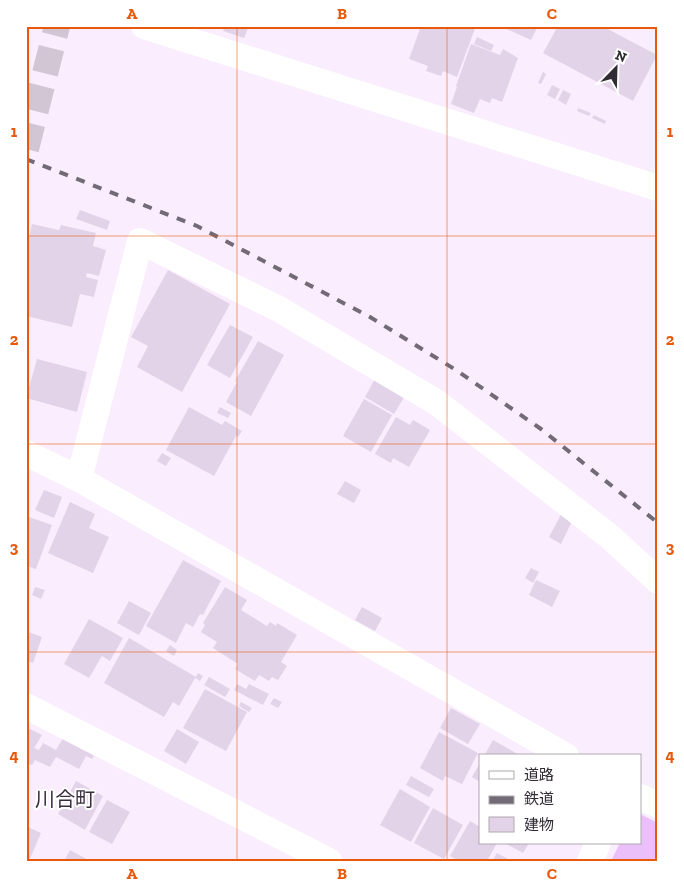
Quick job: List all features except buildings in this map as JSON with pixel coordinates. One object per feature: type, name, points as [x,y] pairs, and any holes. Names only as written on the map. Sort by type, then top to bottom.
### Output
[{"type":"street","points":[[144,26],[658,188]]},
{"type":"street","points":[[80,479],[140,240],[277,308],[436,402],[609,536],[658,582]]},
{"type":"street","points":[[26,453],[80,479],[562,754]]},
{"type":"street","points":[[26,706],[321,859]]},
{"type":"street","points":[[642,798],[658,806]]},
{"type":"street","points":[[590,861],[598,844]]},
{"type":"shaded area","points":[[642,815],[658,823],[658,861],[611,861],[620,844],[642,844]]},
{"type":"tunnel","points":[[26,149],[57,26]]},
{"type":"railway","points":[[26,159],[197,226],[370,317],[456,370],[541,429],[658,523]]},
{"type":"district","name":"川合町","points":[[65,799]]}]
